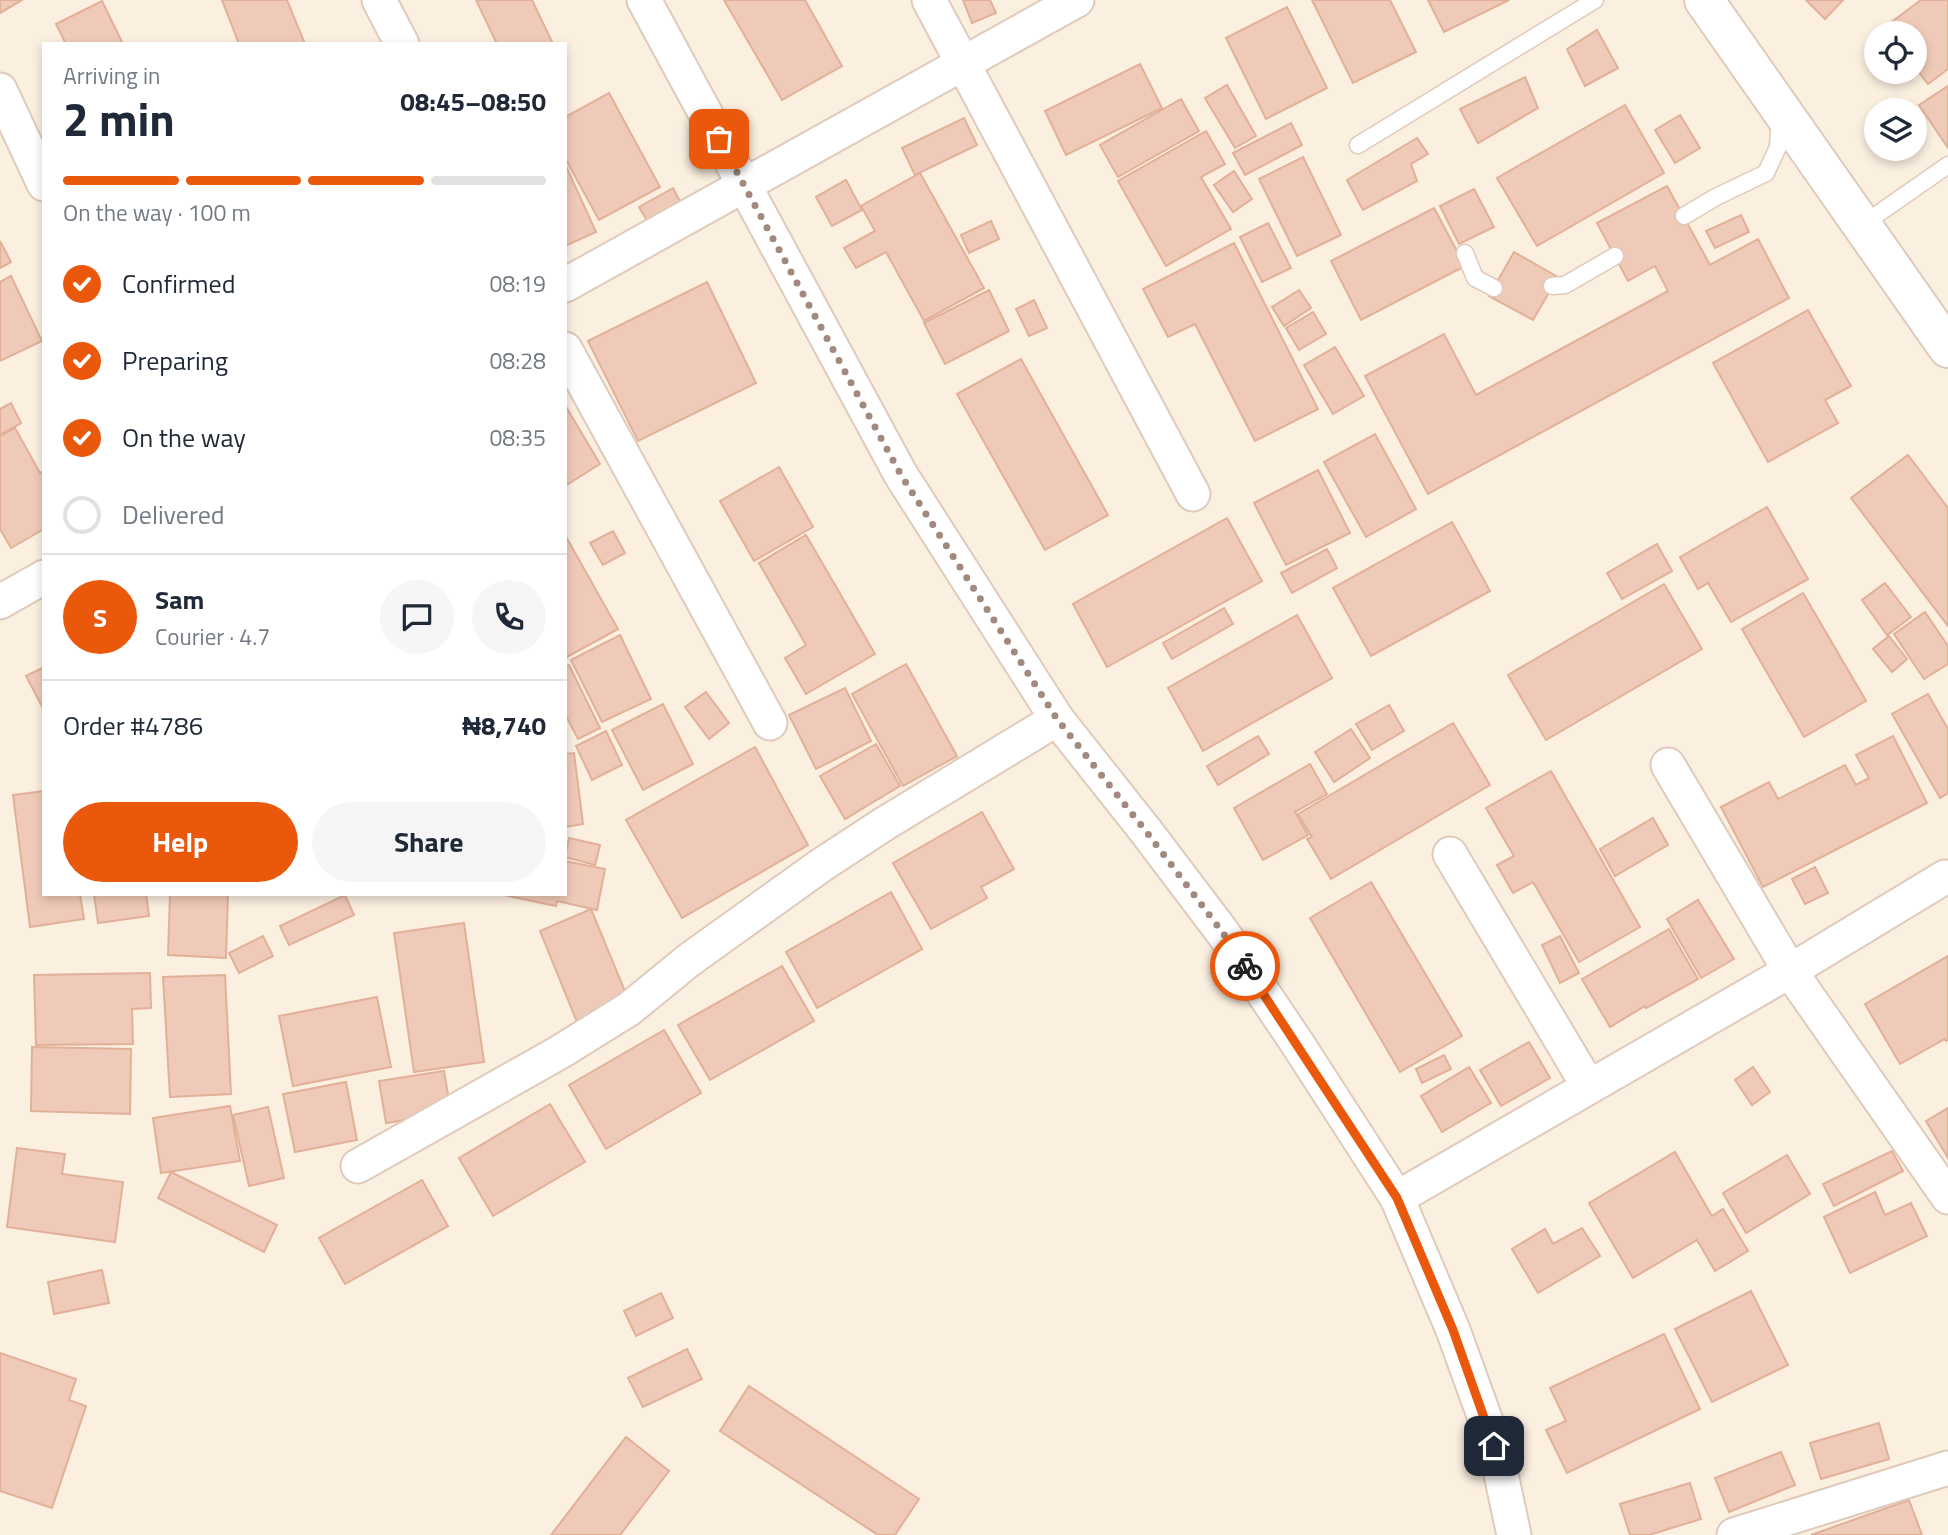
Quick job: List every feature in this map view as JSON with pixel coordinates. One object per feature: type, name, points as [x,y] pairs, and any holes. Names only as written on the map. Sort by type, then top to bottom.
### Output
[{"type":"street","points":[[379,0],[401,42]]},
{"type":"street","points":[[643,0],[901,475],[1057,719],[1223,933],[1397,1198],[1453,1330],[1494,1446],[1514,1535]]},
{"type":"street","points":[[929,0],[1193,494]]},
{"type":"street","points":[[567,284],[1077,0]]},
{"type":"street","points":[[1704,0],[1948,348]]},
{"type":"street","points":[[0,90],[42,180]]},
{"type":"street","points":[[567,352],[770,723]]},
{"type":"street","points":[[0,602],[42,578]]},
{"type":"street","points":[[358,1166],[560,1052],[629,1009],[689,960],[820,866],[1057,719]]},
{"type":"street","points":[[1668,765],[1790,971],[1948,1197]]},
{"type":"street","points":[[1450,854],[1589,1087]]},
{"type":"street","points":[[1397,1198],[1790,971],[1945,877]]},
{"type":"street","points":[[1734,1535],[1948,1468]]},
{"type":"lane","points":[[1358,145],[1595,0]]},
{"type":"lane","points":[[1684,216],[1766,173],[1778,147],[1781,109]]},
{"type":"lane","points":[[1863,225],[1948,164]]},
{"type":"lane","points":[[1465,253],[1475,278],[1494,288]]},
{"type":"lane","points":[[1552,286],[1565,285],[1615,256]]},
{"type":"building","points":[[0,0],[22,0],[0,13]]},
{"type":"building","points":[[222,0],[287,0],[304,42],[238,42]]},
{"type":"building","points":[[476,0],[532,0],[552,42],[496,42]]},
{"type":"building","points":[[724,0],[805,0],[842,66],[782,100]]},
{"type":"building","points":[[963,0],[990,0],[996,13],[972,23]]},
{"type":"building","points":[[1312,0],[1390,0],[1416,52],[1353,83]]},
{"type":"building","points":[[1428,0],[1509,0],[1444,32]]},
{"type":"building","points":[[1806,0],[1843,0],[1825,19]]},
{"type":"building","points":[[1921,0],[1948,0],[1948,69],[1928,84],[1927,21],[1893,21]]},
{"type":"building","points":[[102,1],[122,42],[65,42],[56,24]]},
{"type":"building","points":[[1287,7],[1327,88],[1266,119],[1226,38]]},
{"type":"building","points":[[1597,30],[1618,68],[1585,86],[1567,49]]},
{"type":"building","points":[[1140,64],[1162,108],[1066,155],[1045,111]]},
{"type":"building","points":[[1525,77],[1538,108],[1478,143],[1460,109]]},
{"type":"building","points":[[1227,85],[1256,136],[1235,148],[1205,98]]},
{"type":"building","points":[[1948,86],[1948,148],[1927,117],[1927,100]]},
{"type":"building","points":[[609,93],[660,187],[599,220],[567,162],[567,116]]},
{"type":"building","points":[[1181,99],[1199,131],[1118,177],[1100,145]]},
{"type":"building","points":[[1625,105],[1664,173],[1537,246],[1497,178]]},
{"type":"building","points":[[1680,115],[1700,148],[1675,163],[1655,130]]},
{"type":"building","points":[[964,118],[977,145],[915,175],[902,148]]},
{"type":"building","points":[[1291,123],[1302,145],[1245,175],[1233,153]]},
{"type":"building","points":[[1206,131],[1225,164],[1201,177],[1231,229],[1166,266],[1118,181]]},
{"type":"building","points":[[1417,138],[1428,154],[1411,164],[1417,181],[1363,210],[1347,180]]},
{"type":"building","points":[[1303,157],[1341,235],[1297,256],[1259,179]]},
{"type":"building","points":[[567,168],[596,232],[567,245]]},
{"type":"building","points":[[1234,171],[1252,199],[1233,212],[1214,185]]},
{"type":"building","points":[[920,173],[984,288],[924,321],[886,252],[856,268],[844,248],[875,231],[861,206]]},
{"type":"building","points":[[846,180],[862,210],[832,226],[816,197]]},
{"type":"building","points":[[1667,186],[1710,265],[1758,239],[1789,298],[1428,494],[1365,376],[1444,334],[1476,395],[1668,291],[1655,266],[1628,281],[1597,223]]},
{"type":"building","points":[[673,188],[684,209],[651,227],[639,207]]},
{"type":"building","points":[[1474,189],[1494,227],[1459,244],[1440,206]]},
{"type":"building","points":[[1434,208],[1465,266],[1361,320],[1331,261]]},
{"type":"building","points":[[1741,215],[1749,232],[1715,248],[1706,231]]},
{"type":"building","points":[[991,221],[999,239],[969,253],[961,235]]},
{"type":"building","points":[[1268,223],[1291,268],[1262,282],[1240,237]]},
{"type":"building","points":[[0,241],[11,262],[0,268]]},
{"type":"building","points":[[1234,243],[1318,409],[1255,441],[1195,324],[1168,337],[1143,289]]},
{"type":"building","points":[[1514,252],[1558,277],[1533,320],[1489,296]]},
{"type":"building","points":[[11,276],[42,341],[0,361],[0,282]]},
{"type":"building","points":[[707,282],[756,383],[638,441],[588,341]]},
{"type":"building","points":[[989,290],[1009,331],[945,364],[924,323]]},
{"type":"building","points":[[1299,290],[1311,308],[1284,326],[1272,307]]},
{"type":"building","points":[[1034,300],[1047,328],[1029,336],[1016,309]]},
{"type":"building","points":[[1808,310],[1851,386],[1825,400],[1838,423],[1768,462],[1713,363]]},
{"type":"building","points":[[1313,312],[1326,334],[1299,350],[1286,328]]},
{"type":"building","points":[[1335,347],[1364,396],[1333,414],[1304,365]]},
{"type":"building","points":[[1021,359],[1108,515],[1045,550],[957,394]]},
{"type":"building","points":[[11,403],[21,423],[0,435],[0,409]]},
{"type":"building","points":[[567,408],[600,464],[567,485]]},
{"type":"building","points":[[15,428],[40,473],[42,472],[42,530],[11,548],[0,529],[0,436]]},
{"type":"building","points":[[1375,434],[1416,509],[1366,537],[1324,462]]},
{"type":"building","points":[[1908,455],[1948,508],[1948,626],[1851,498]]},
{"type":"building","points":[[779,467],[813,527],[754,561],[720,501]]},
{"type":"building","points":[[1318,470],[1350,533],[1286,565],[1254,503]]},
{"type":"building","points":[[1767,507],[1808,579],[1731,622],[1708,583],[1698,589],[1680,557]]},
{"type":"building","points":[[1227,518],[1262,581],[1107,667],[1073,604]]},
{"type":"building","points":[[1452,522],[1490,591],[1371,656],[1333,588]]},
{"type":"building","points":[[613,531],[625,553],[603,565],[590,543]]},
{"type":"building","points":[[806,535],[875,654],[806,694],[785,658],[806,645],[759,563]]},
{"type":"building","points":[[567,539],[618,629],[567,657]]},
{"type":"building","points":[[1657,544],[1672,571],[1622,599],[1607,573]]},
{"type":"building","points":[[1327,549],[1337,568],[1292,593],[1281,573]]},
{"type":"building","points":[[1885,583],[1911,617],[1887,635],[1862,600]]},
{"type":"building","points":[[1664,584],[1702,649],[1546,740],[1508,675]]},
{"type":"building","points":[[1803,593],[1866,701],[1804,737],[1742,629]]},
{"type":"building","points":[[1224,608],[1233,624],[1172,659],[1163,643]]},
{"type":"building","points":[[1925,612],[1948,646],[1948,664],[1924,679],[1894,634]]},
{"type":"building","points":[[1297,615],[1332,678],[1203,751],[1168,688]]},
{"type":"building","points":[[620,635],[651,699],[602,722],[571,660]]},
{"type":"building","points":[[1889,636],[1907,659],[1892,672],[1873,649]]},
{"type":"building","points":[[906,664],[957,756],[903,786],[852,694]]},
{"type":"building","points":[[569,665],[600,728],[578,739],[567,718]]},
{"type":"building","points":[[42,668],[42,706],[26,676]]},
{"type":"building","points":[[845,688],[871,741],[816,769],[789,715]]},
{"type":"building","points":[[706,692],[729,723],[709,739],[685,707]]},
{"type":"building","points":[[1928,694],[1948,729],[1948,793],[1940,798],[1892,714]]},
{"type":"building","points":[[663,704],[693,764],[643,790],[612,730]]},
{"type":"building","points":[[1389,705],[1404,731],[1372,750],[1356,724]]},
{"type":"building","points":[[1453,723],[1490,785],[1331,879],[1307,839],[1312,837],[1298,814]]},
{"type":"building","points":[[1351,729],[1370,758],[1334,782],[1315,752]]},
{"type":"building","points":[[606,731],[622,765],[592,780],[576,746]]},
{"type":"building","points":[[1258,736],[1269,754],[1218,785],[1207,766]]},
{"type":"building","points":[[1893,736],[1927,803],[1763,887],[1721,807],[1769,782],[1778,799],[1845,765],[1856,785],[1869,778],[1856,755]]},
{"type":"building","points":[[876,744],[900,786],[845,819],[820,776]]},
{"type":"building","points":[[755,747],[808,845],[682,918],[626,820]]},
{"type":"building","points":[[574,753],[583,824],[567,827],[567,754]]},
{"type":"building","points":[[1310,764],[1327,794],[1295,812],[1308,835],[1263,860],[1234,808]]},
{"type":"building","points":[[1551,771],[1640,927],[1579,962],[1533,882],[1513,893],[1497,865],[1514,856],[1486,808]]},
{"type":"building","points":[[42,791],[42,896],[80,896],[84,919],[30,927],[13,795]]},
{"type":"building","points":[[982,812],[1014,869],[981,887],[987,898],[931,929],[893,863]]},
{"type":"building","points":[[1653,818],[1668,845],[1615,876],[1600,849]]},
{"type":"building","points":[[569,838],[600,845],[595,865],[567,858]]},
{"type":"building","points":[[567,861],[605,869],[597,910],[557,901],[556,906],[508,896],[567,896]]},
{"type":"building","points":[[1815,867],[1828,893],[1805,904],[1792,879]]},
{"type":"building","points":[[1371,882],[1462,1036],[1400,1072],[1310,918]]},
{"type":"building","points":[[891,892],[922,949],[817,1008],[786,952]]},
{"type":"building","points":[[94,896],[146,896],[149,916],[98,923]]},
{"type":"building","points":[[170,896],[228,896],[226,958],[168,955]]},
{"type":"building","points":[[343,896],[345,896],[354,915],[289,945],[280,926]]},
{"type":"building","points":[[1698,900],[1734,959],[1701,978],[1667,919]]},
{"type":"building","points":[[591,909],[629,1001],[577,1022],[540,931]]},
{"type":"building","points":[[464,923],[484,1062],[414,1072],[394,933]]},
{"type":"building","points":[[1669,929],[1698,979],[1610,1027],[1582,979]]},
{"type":"building","points":[[263,936],[273,956],[239,973],[229,953]]},
{"type":"building","points":[[1560,936],[1579,973],[1560,983],[1542,945]]},
{"type":"building","points":[[1948,956],[1948,1040],[1945,1039],[1900,1064],[1865,1004]]},
{"type":"building","points":[[782,966],[814,1021],[710,1080],[678,1025]]},
{"type":"building","points":[[150,973],[151,1008],[132,1009],[133,1044],[36,1045],[34,975]]},
{"type":"building","points":[[225,975],[231,1094],[170,1097],[163,977]]},
{"type":"building","points":[[377,997],[391,1067],[293,1086],[279,1016]]},
{"type":"building","points":[[664,1030],[701,1093],[606,1149],[569,1085]]},
{"type":"building","points":[[1529,1042],[1550,1078],[1501,1106],[1480,1070]]},
{"type":"building","points":[[32,1047],[131,1049],[130,1114],[31,1111]]},
{"type":"building","points":[[1444,1055],[1451,1069],[1422,1083],[1416,1069]]},
{"type":"building","points":[[1469,1067],[1491,1103],[1442,1132],[1421,1096]]},
{"type":"building","points":[[1753,1067],[1770,1092],[1752,1105],[1735,1080]]},
{"type":"building","points":[[444,1071],[451,1113],[386,1123],[379,1081]]},
{"type":"building","points":[[346,1082],[357,1140],[295,1152],[283,1094]]},
{"type":"building","points":[[550,1104],[585,1162],[493,1216],[459,1158]]},
{"type":"building","points":[[230,1106],[240,1161],[161,1173],[153,1118]]},
{"type":"building","points":[[268,1107],[284,1178],[249,1186],[233,1115]]},
{"type":"building","points":[[1948,1108],[1948,1158],[1926,1121]]},
{"type":"building","points":[[17,1148],[65,1154],[62,1174],[123,1182],[115,1242],[7,1227]]},
{"type":"building","points":[[1892,1151],[1903,1171],[1834,1206],[1823,1184]]},
{"type":"building","points":[[1675,1152],[1712,1216],[1723,1209],[1748,1251],[1715,1271],[1697,1240],[1633,1278],[1589,1203]]},
{"type":"building","points":[[1787,1155],[1810,1194],[1746,1233],[1723,1193]]},
{"type":"building","points":[[171,1172],[277,1225],[264,1252],[158,1198]]},
{"type":"building","points":[[422,1180],[448,1226],[345,1284],[319,1238]]},
{"type":"building","points":[[1875,1192],[1885,1215],[1911,1203],[1927,1236],[1850,1273],[1824,1217]]},
{"type":"building","points":[[1582,1228],[1600,1256],[1538,1293],[1512,1249],[1545,1229],[1553,1244]]},
{"type":"building","points":[[102,1270],[109,1303],[54,1314],[48,1282]]},
{"type":"building","points":[[1751,1291],[1788,1365],[1712,1402],[1675,1329]]},
{"type":"building","points":[[661,1293],[673,1318],[636,1336],[624,1311]]},
{"type":"building","points":[[1664,1334],[1700,1409],[1567,1473],[1546,1430],[1566,1421],[1550,1388]]},
{"type":"building","points":[[687,1349],[702,1379],[643,1407],[628,1378]]},
{"type":"building","points":[[0,1353],[76,1379],[69,1400],[86,1406],[52,1508],[0,1491]]},
{"type":"building","points":[[749,1386],[919,1499],[895,1535],[878,1535],[720,1431]]},
{"type":"building","points":[[1879,1423],[1889,1459],[1821,1479],[1810,1443]]},
{"type":"building","points":[[626,1437],[669,1471],[620,1535],[551,1535]]},
{"type":"building","points":[[1781,1452],[1795,1485],[1729,1512],[1715,1478]]},
{"type":"building","points":[[1690,1483],[1701,1519],[1649,1535],[1630,1535],[1620,1504]]},
{"type":"building","points":[[1909,1500],[1922,1535],[1811,1535]]},
{"type":"way so far","points":[[719,139],[901,475],[1057,719],[1145,830],[1245,966]]},
{"type":"route","points":[[1245,966],[1397,1198],[1453,1330],[1494,1446]]}]
